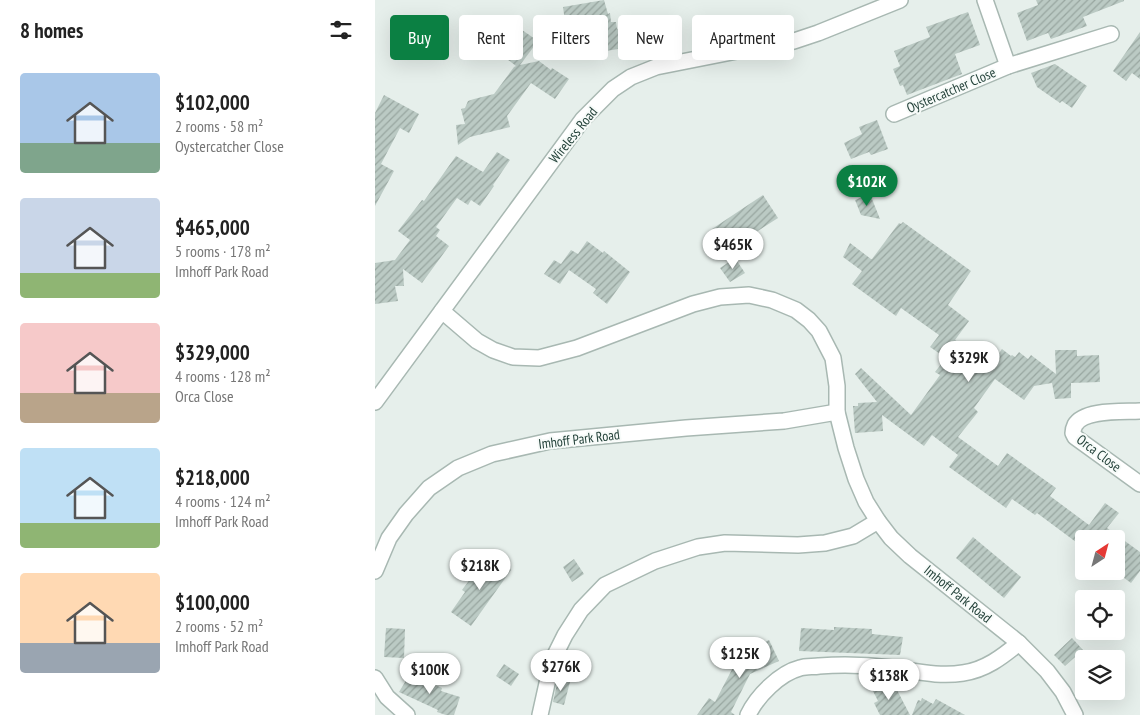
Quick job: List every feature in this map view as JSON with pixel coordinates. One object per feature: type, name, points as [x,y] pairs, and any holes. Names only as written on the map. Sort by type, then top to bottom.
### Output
[{"type":"street","name":"Wireless Road","points":[[375,402],[583,119],[613,89],[631,77],[656,68],[794,41],[900,0]]},
{"type":"street","name":"Oystercatcher Close","points":[[985,0],[1008,66]]},
{"type":"street","name":"Oystercatcher Close","points":[[894,114],[1008,66],[1111,34]]},
{"type":"street","name":"Imhoff Park Road","points":[[442,311],[477,341],[493,350],[513,357],[539,358],[577,348],[693,304],[719,297],[749,295],[772,300],[796,310],[819,331],[833,358],[837,386],[837,412],[845,448],[866,502],[878,521],[891,538],[910,556],[1019,643],[1047,671],[1063,692],[1075,715]]},
{"type":"street","name":"Orca Close","points":[[1140,411],[1094,414],[1079,420],[1074,426],[1073,433],[1075,437],[1140,484]]},
{"type":"street","name":"Imhoff Park Road","points":[[375,571],[389,538],[406,514],[429,488],[459,468],[492,454],[550,441],[784,421],[837,412]]},
{"type":"street","points":[[539,715],[552,661],[565,635],[581,610],[605,585],[655,561],[697,547],[725,543],[798,545],[825,543],[853,536],[878,521]]},
{"type":"street","points":[[748,715],[764,692],[782,676],[800,668],[852,665],[944,674],[962,673],[989,665],[1019,643]]},
{"type":"street","points":[[375,678],[387,697],[407,715]]},
{"type":"building","points":[[604,0],[608,14],[610,13],[611,22],[616,22],[618,29],[618,49],[608,51],[608,15],[564,15],[563,7]]},
{"type":"building","points":[[1036,0],[1124,1],[1083,17],[1087,26],[1051,39],[1048,33],[1027,41],[1017,13],[1038,5]]},
{"type":"building","points":[[968,12],[980,45],[955,54],[962,74],[907,95],[903,85],[900,86],[893,69],[900,66],[894,51],[930,37],[926,27]]},
{"type":"building","points":[[523,31],[533,38],[533,48],[520,65],[539,61],[551,70],[552,68],[569,79],[555,99],[531,83],[507,116],[510,127],[470,137],[458,145],[456,125],[465,124],[461,109],[465,108],[468,101],[494,94],[516,66],[508,60],[523,60]]},
{"type":"building","points":[[1140,32],[1140,79],[1132,73],[1126,81],[1113,71]]},
{"type":"building","points":[[1055,64],[1087,86],[1072,108],[1062,101],[1060,103],[1037,87],[1031,73]]},
{"type":"building","points":[[384,95],[419,114],[409,133],[400,128],[381,164],[394,171],[375,206],[375,113]]},
{"type":"building","points":[[877,120],[888,149],[871,155],[869,152],[851,159],[844,143],[862,134],[859,127]]},
{"type":"building","points":[[497,152],[510,160],[480,206],[471,200],[468,205],[457,198],[436,227],[440,230],[436,236],[449,246],[422,283],[403,269],[404,286],[395,286],[398,301],[375,304],[375,263],[395,260],[410,240],[398,231],[422,200],[424,201],[456,156],[483,172]]},
{"type":"building","points":[[870,194],[880,219],[861,215],[855,200]]},
{"type":"building","points":[[763,195],[778,218],[727,251],[712,229]]},
{"type":"building","points":[[903,222],[971,271],[948,305],[969,321],[955,340],[990,367],[1002,349],[1015,357],[1019,352],[1028,359],[1031,355],[1056,374],[1055,350],[1077,350],[1077,356],[1099,355],[1100,382],[1071,383],[1071,398],[1055,399],[1052,383],[1034,386],[1024,400],[995,379],[974,408],[978,412],[958,437],[998,466],[1007,453],[1056,488],[1050,496],[1089,525],[1105,503],[1119,513],[1107,528],[1110,530],[1075,530],[1075,541],[1037,513],[1035,515],[1012,499],[1006,508],[949,467],[958,455],[932,435],[924,446],[882,415],[883,431],[855,433],[853,406],[858,406],[858,403],[877,402],[855,374],[861,368],[911,415],[940,375],[935,372],[946,358],[930,347],[939,335],[901,308],[896,316],[852,284],[862,271],[843,257],[850,243],[872,259],[899,223]]},
{"type":"building","points":[[587,241],[603,253],[604,251],[630,272],[607,304],[593,293],[596,289],[569,270],[560,284],[544,274],[554,260],[561,264],[571,250],[578,254]]},
{"type":"building","points":[[735,258],[745,273],[730,282],[720,268]]},
{"type":"building","points":[[973,537],[1021,577],[1004,598],[956,558]]},
{"type":"building","points":[[1125,541],[1140,552],[1140,571],[1131,583],[1125,579]]},
{"type":"building","points":[[491,556],[511,570],[471,626],[451,612],[465,592],[462,590],[474,574],[477,576]]},
{"type":"building","points":[[574,559],[584,574],[572,582],[563,567]]},
{"type":"building","points":[[834,627],[872,629],[872,634],[903,637],[900,655],[799,651],[801,628],[834,630]]},
{"type":"building","points":[[386,628],[405,629],[404,658],[384,657]]},
{"type":"building","points":[[1072,638],[1083,650],[1075,650],[1075,657],[1065,666],[1054,655]]},
{"type":"building","points":[[769,640],[779,661],[750,674],[731,712],[735,715],[697,715],[709,698],[715,702],[739,656]]},
{"type":"building","points":[[504,664],[519,674],[511,686],[496,676]]},
{"type":"building","points":[[410,674],[442,688],[441,691],[460,697],[454,715],[437,712],[438,710],[399,692]]},
{"type":"building","points":[[558,679],[570,682],[564,705],[553,702]]},
{"type":"building","points":[[885,679],[892,693],[897,690],[910,715],[880,715],[874,703],[878,701],[871,687]]},
{"type":"building","points":[[922,698],[933,704],[936,699],[965,715],[912,715],[918,700],[921,701]]}]
